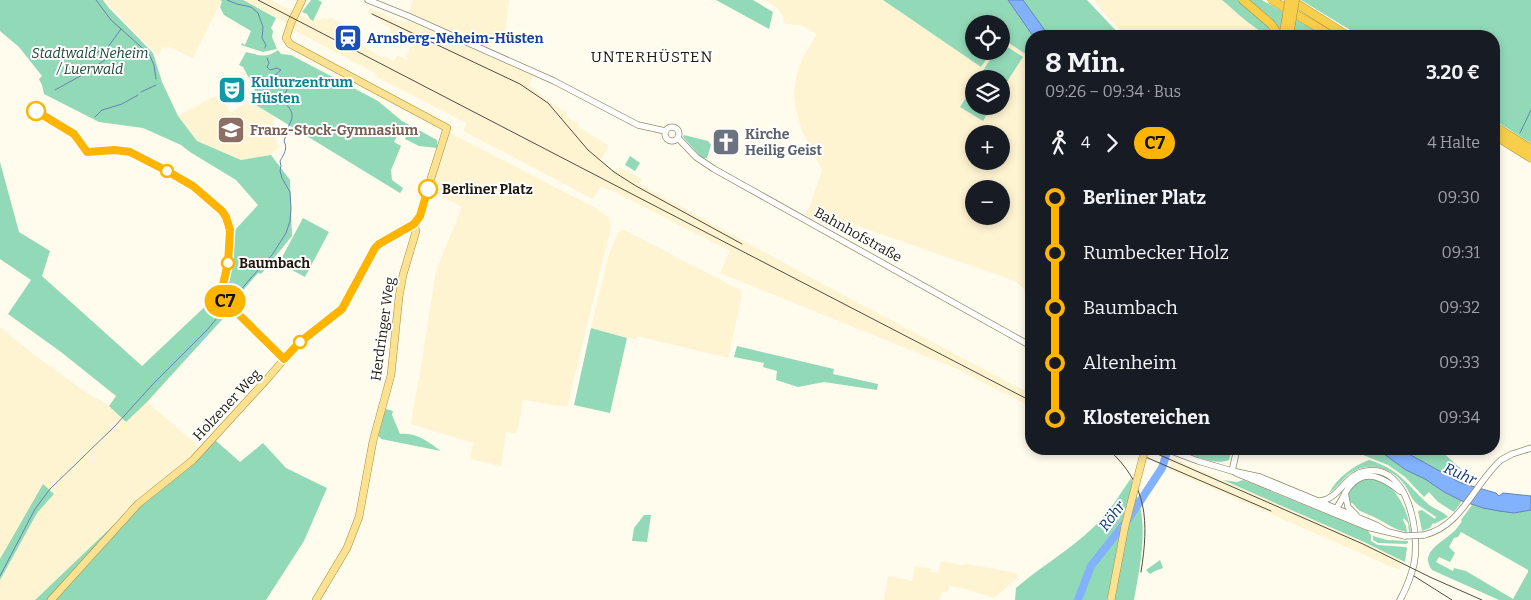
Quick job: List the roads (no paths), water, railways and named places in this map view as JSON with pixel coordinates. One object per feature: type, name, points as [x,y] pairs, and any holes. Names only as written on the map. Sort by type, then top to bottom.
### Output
[{"type":"highway","points":[[1243,0],[1276,30]]},
{"type":"highway","points":[[1272,0],[1322,30]]},
{"type":"highway","points":[[1289,30],[1290,0],[1338,30]]},
{"type":"highway","points":[[1285,30],[1289,23],[1295,0]]},
{"type":"highway","points":[[1500,130],[1531,149]]},
{"type":"highway","points":[[1500,139],[1531,158]]},
{"type":"main road","points":[[297,11],[302,0]]},
{"type":"main road","points":[[297,11],[306,0]]},
{"type":"main road","name":"Herdringer Weg","points":[[297,11],[286,36],[290,44],[447,128],[420,216],[414,224],[416,231],[399,296],[391,375],[373,441],[355,530],[347,548],[316,600]]},
{"type":"main road","name":"Holzener Weg","points":[[51,600],[138,504],[192,460],[296,346],[342,309],[372,253],[379,244],[414,224]]},
{"type":"main road","points":[[1111,600],[1125,526],[1143,455]]},
{"type":"street","name":"Bahnhofstraße","points":[[368,0],[554,81],[638,125],[665,131]]},
{"type":"street","name":"Bahnhofstraße","points":[[668,127],[675,127],[679,132],[678,138],[668,140],[664,135],[668,127]]},
{"type":"street","name":"Bahnhofstraße","points":[[678,138],[696,157],[714,169],[1025,343]]},
{"type":"street","points":[[1181,455],[1198,462],[1260,477],[1318,501],[1374,529],[1405,536],[1424,535],[1441,529],[1458,514],[1496,464],[1506,456],[1531,448]]},
{"type":"street","points":[[1232,471],[1236,455]]},
{"type":"street","points":[[1232,471],[1360,518],[1388,532]]},
{"type":"street","points":[[1318,501],[1331,498],[1357,480],[1370,476],[1382,478],[1403,494],[1413,518],[1415,545],[1414,564],[1400,600]]},
{"type":"street","points":[[1334,510],[1343,490]]},
{"type":"street","points":[[1343,490],[1348,507],[1360,518]]},
{"type":"water","points":[[1008,0],[1023,0],[1045,30],[1029,30]]},
{"type":"water","points":[[1385,455],[1411,455],[1461,483],[1496,493],[1499,496],[1503,493],[1531,496],[1531,510],[1514,513],[1483,508],[1462,501],[1406,470]]},
{"type":"waterway","points":[[96,0],[111,20],[149,54],[154,65],[156,79]]},
{"type":"waterway","name":"Baumbach","points":[[227,0],[251,7],[258,13],[263,27],[262,38],[266,45],[265,48]]},
{"type":"waterway","points":[[91,69],[105,60],[108,47],[121,29]]},
{"type":"waterway","points":[[96,53],[106,48]]},
{"type":"waterway","name":"Baumbach","points":[[0,576],[35,509],[50,489],[115,426],[153,384],[207,330],[272,255],[286,233],[290,221],[290,192],[282,178],[280,161],[285,151],[284,141],[292,114],[289,107],[279,99],[279,95],[287,90],[286,87],[278,83],[276,74],[281,70],[277,68],[270,70],[267,67],[269,63],[267,58]]},
{"type":"waterway","points":[[55,90],[84,74]]},
{"type":"waterway","points":[[141,92],[156,85]]},
{"type":"waterway","points":[[95,117],[102,110],[122,104],[138,95]]},
{"type":"waterway","points":[[1520,133],[1531,110]]},
{"type":"waterway","name":"Röhr","points":[[1078,600],[1091,566],[1129,518],[1162,468],[1166,455]]},
{"type":"railway","points":[[258,0],[1025,398]]},
{"type":"railway","points":[[372,14],[520,84],[548,103],[588,150],[614,172],[742,244]]},
{"type":"railway","points":[[1114,455],[1131,476],[1143,505],[1145,536],[1141,572]]},
{"type":"railway","points":[[1141,455],[1271,511]]},
{"type":"railway","points":[[1160,455],[1363,544],[1482,600]]},
{"type":"railway","points":[[1414,576],[1452,600]]},
{"type":"place","name":"Arnsberg-Neheim-Hüsten","points":[[348,38]]},
{"type":"place","name":"Kulturzentrum Hüsten","points":[[232,90]]},
{"type":"place","name":"Franz-Stock-Gymnasium","points":[[231,130]]},
{"type":"place","name":"Kirche Heilig Geist","points":[[726,142]]},
{"type":"place","name":"Berliner Platz","points":[[428,189]]},
{"type":"place","name":"Baumbach","points":[[228,263]]},
{"type":"district","name":"UNTERHÜSTEN","points":[[652,57]]},
{"type":"park label","name":"Stadtwald Neheim / Luerwald","points":[[90,62]]},
{"type":"water label","name":"Ruhr","points":[[1460,474]]}]
